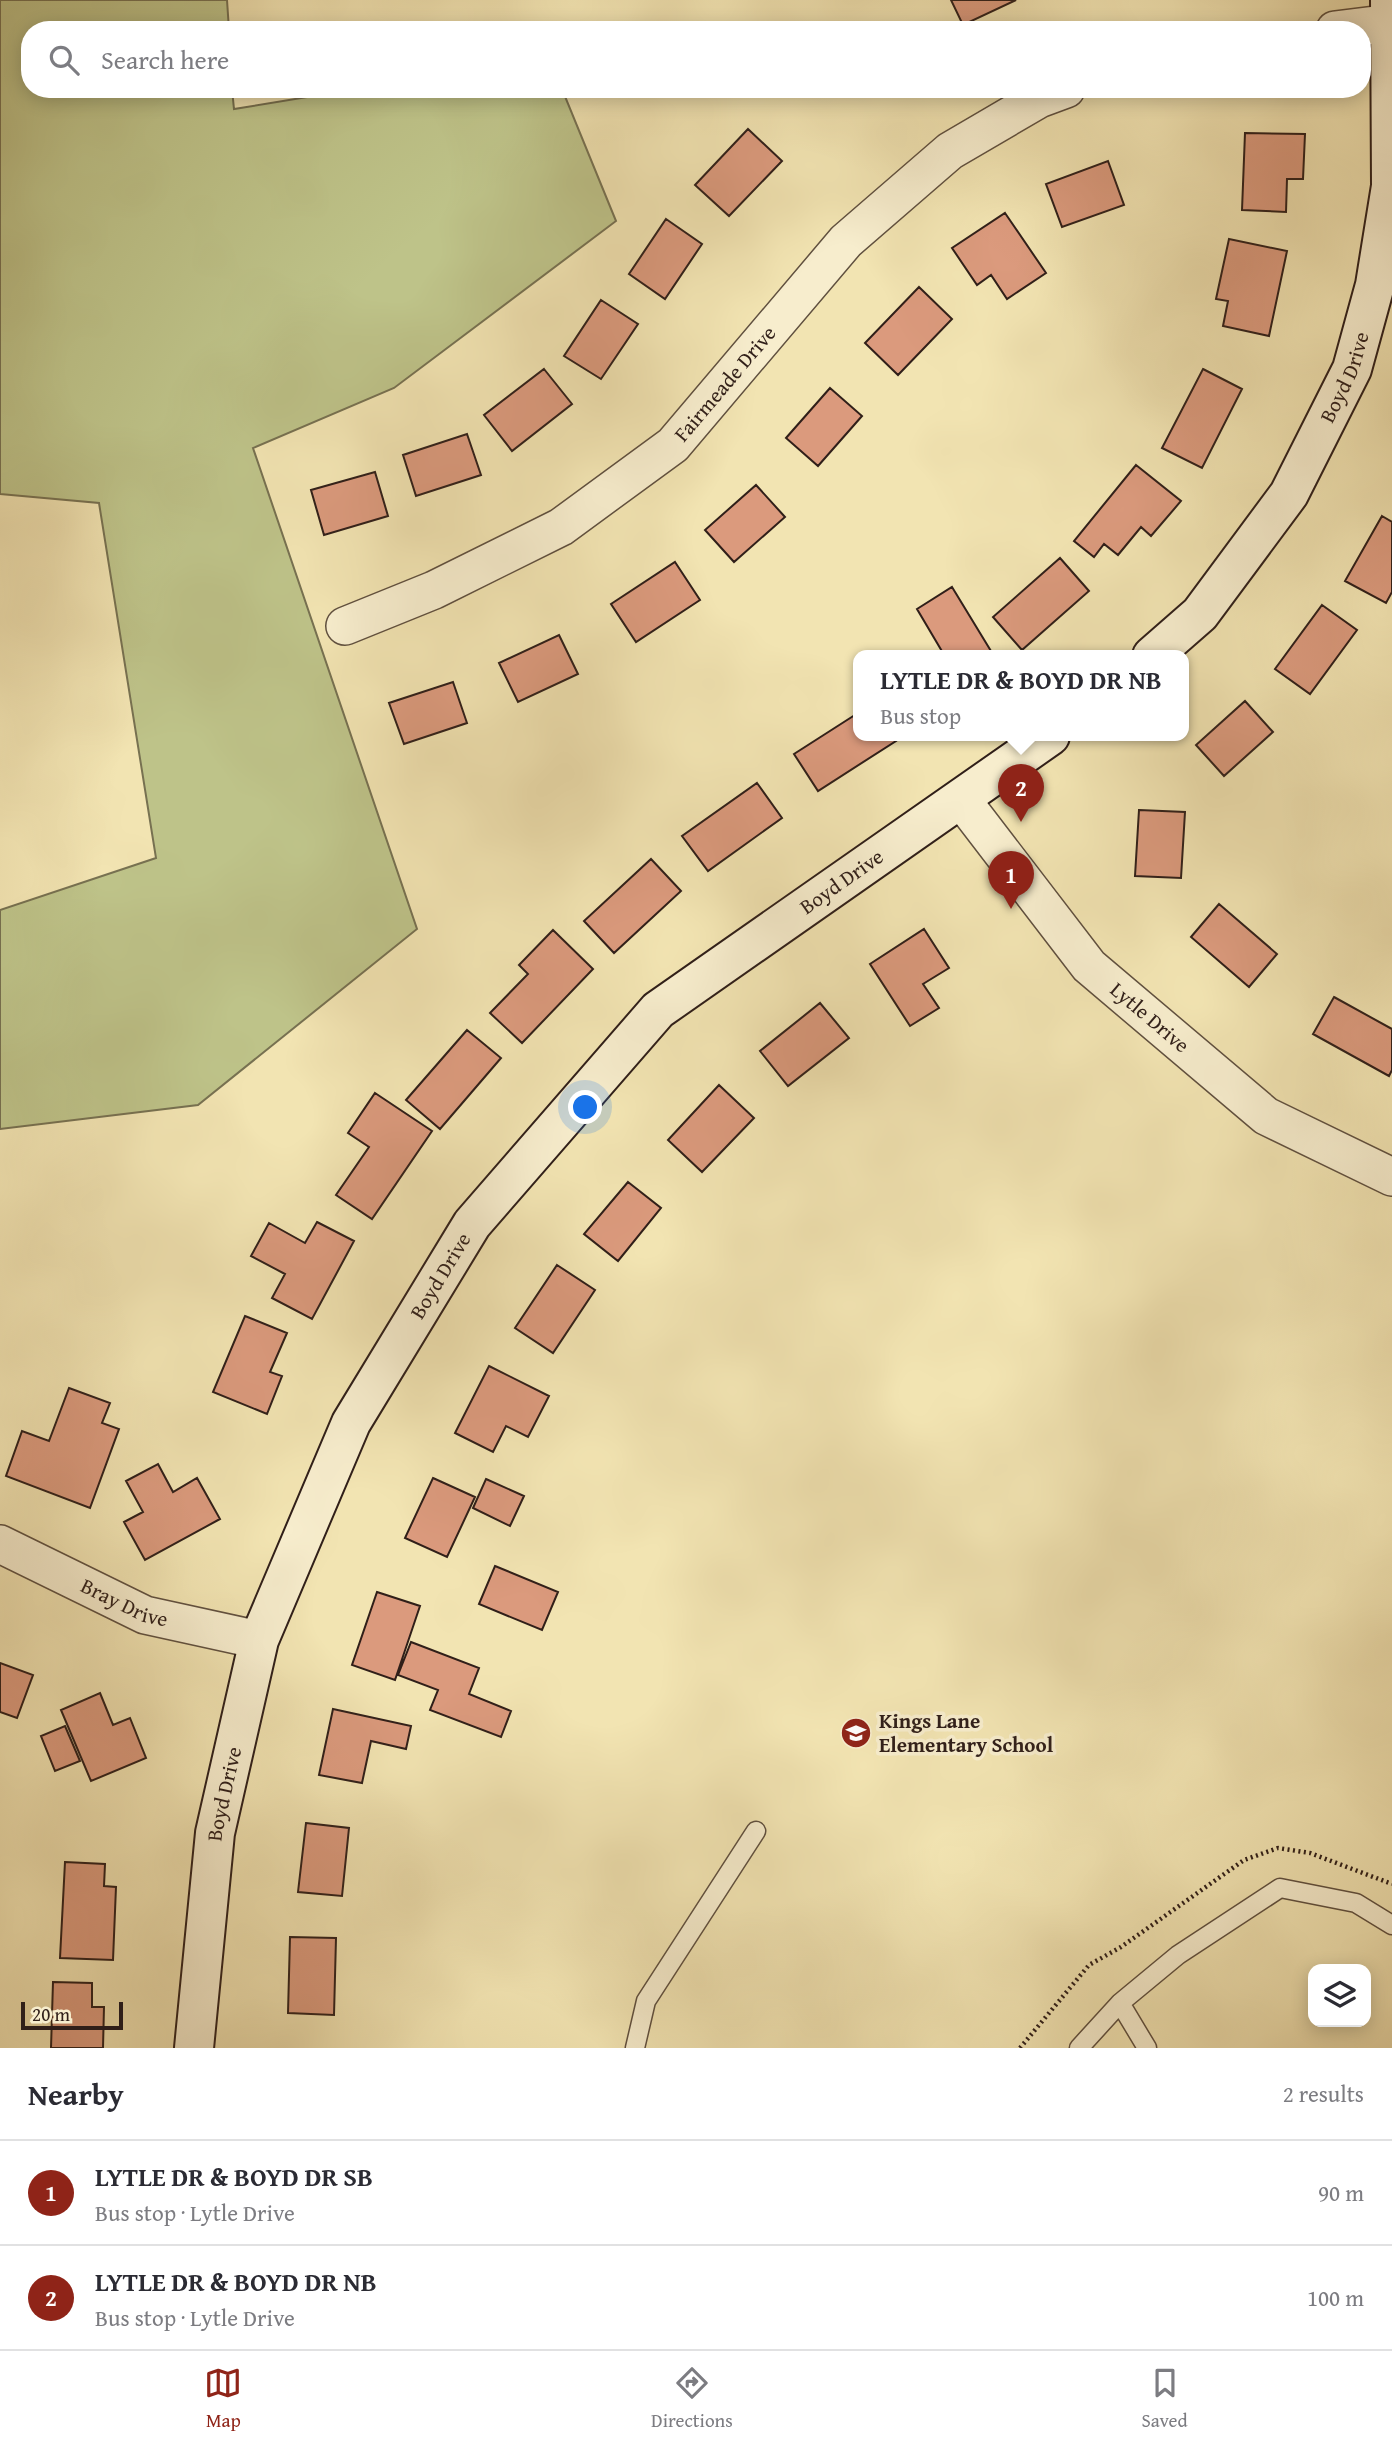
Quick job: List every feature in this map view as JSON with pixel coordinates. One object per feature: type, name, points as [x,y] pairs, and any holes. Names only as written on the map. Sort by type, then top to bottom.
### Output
[{"type":"street","name":"Boyd Drive","points":[[1159,650],[1200,614],[1289,494],[1352,369],[1374,285],[1391,186],[1390,0]]},
{"type":"street","points":[[1371,26],[1391,23]]},
{"type":"street","name":"Fairmeade Drive","points":[[345,626],[434,590],[561,527],[673,445],[846,241],[950,150],[1044,98]]},
{"type":"street","name":"Boyd Drive","points":[[194,2048],[215,1833],[259,1640],[351,1423],[472,1224],[659,1010],[1043,741]]},
{"type":"street","name":"Lytle Drive","points":[[961,799],[1089,967],[1266,1116],[1392,1177]]},
{"type":"street","name":"Bray Drive","points":[[0,1544],[145,1615],[259,1640]]},
{"type":"lane","points":[[635,2048],[646,2001],[756,1831]]},
{"type":"lane","points":[[1079,2048],[1120,2003],[1178,1955],[1280,1888],[1356,1903],[1392,1925]]},
{"type":"lane","points":[[1120,2003],[1147,2048]]},
{"type":"green space","points":[[0,0],[227,0],[228,21],[21,21],[21,98],[233,98],[234,109],[301,98],[566,98],[616,221],[394,388],[253,448],[417,929],[198,1105],[0,1129],[0,910],[156,858],[99,503],[0,494]]},
{"type":"building","points":[[951,0],[1016,0],[971,21],[961,21]]},
{"type":"building","points":[[748,129],[782,161],[729,216],[695,185]]},
{"type":"building","points":[[1245,133],[1305,134],[1303,179],[1287,179],[1286,212],[1242,210]]},
{"type":"building","points":[[1108,161],[1124,205],[1062,227],[1046,184]]},
{"type":"building","points":[[1005,213],[1046,273],[1007,299],[991,275],[977,285],[952,248]]},
{"type":"building","points":[[666,219],[702,244],[665,299],[629,274]]},
{"type":"building","points":[[1229,239],[1287,251],[1269,336],[1223,326],[1228,301],[1216,299]]},
{"type":"building","points":[[919,287],[952,319],[898,375],[865,343]]},
{"type":"building","points":[[601,300],[638,324],[601,379],[564,356]]},
{"type":"building","points":[[544,369],[572,404],[512,451],[484,415]]},
{"type":"building","points":[[1203,369],[1242,389],[1202,468],[1162,448]]},
{"type":"building","points":[[830,388],[862,416],[818,466],[786,438]]},
{"type":"building","points":[[467,434],[481,475],[416,496],[403,455]]},
{"type":"building","points":[[1136,465],[1181,501],[1151,536],[1141,527],[1118,555],[1104,544],[1094,557],[1074,541]]},
{"type":"building","points":[[375,472],[388,516],[324,535],[311,490]]},
{"type":"building","points":[[756,485],[785,517],[734,562],[705,530]]},
{"type":"building","points":[[1382,516],[1392,522],[1392,592],[1386,603],[1345,581]]},
{"type":"building","points":[[1060,558],[1089,591],[1022,650],[993,617]]},
{"type":"building","points":[[675,562],[700,600],[636,642],[611,604]]},
{"type":"building","points":[[952,587],[990,650],[941,650],[917,609]]},
{"type":"building","points":[[1322,605],[1357,630],[1310,694],[1275,669]]},
{"type":"building","points":[[559,635],[578,674],[518,702],[499,663]]},
{"type":"building","points":[[453,682],[467,723],[404,744],[389,703]]},
{"type":"building","points":[[1245,701],[1273,732],[1224,776],[1196,745]]},
{"type":"building","points":[[853,716],[853,741],[896,741],[818,791],[794,754]]},
{"type":"building","points":[[757,783],[782,818],[708,871],[682,836]]},
{"type":"building","points":[[1139,810],[1185,812],[1181,878],[1135,876]]},
{"type":"building","points":[[651,859],[681,891],[614,953],[584,921]]},
{"type":"building","points":[[1219,904],[1277,954],[1249,987],[1191,937]]},
{"type":"building","points":[[924,929],[949,968],[923,984],[939,1008],[910,1026],[870,964]]},
{"type":"building","points":[[553,930],[593,969],[522,1043],[490,1013],[528,974],[519,965]]},
{"type":"building","points":[[1334,997],[1392,1029],[1392,1070],[1389,1076],[1313,1034]]},
{"type":"building","points":[[820,1003],[849,1038],[788,1086],[760,1051]]},
{"type":"building","points":[[467,1030],[501,1058],[440,1129],[406,1100]]},
{"type":"building","points":[[719,1085],[754,1118],[702,1172],[668,1140]]},
{"type":"building","points":[[375,1093],[432,1131],[372,1219],[336,1195],[369,1147],[348,1133]]},
{"type":"building","points":[[628,1182],[661,1208],[618,1261],[584,1234]]},
{"type":"building","points":[[317,1222],[354,1241],[312,1319],[272,1298],[285,1274],[251,1256],[269,1223],[305,1243]]},
{"type":"building","points":[[557,1265],[595,1290],[553,1353],[515,1328]]},
{"type":"building","points":[[245,1316],[287,1333],[270,1372],[282,1376],[267,1414],[213,1392]]},
{"type":"building","points":[[489,1366],[549,1396],[528,1437],[506,1426],[493,1452],[455,1433]]},
{"type":"building","points":[[69,1388],[110,1403],[102,1423],[119,1429],[90,1508],[6,1476],[22,1431],[49,1441]]},
{"type":"building","points":[[158,1464],[173,1492],[197,1478],[220,1519],[145,1560],[124,1522],[143,1512],[126,1481]]},
{"type":"building","points":[[433,1478],[475,1497],[447,1557],[405,1538]]},
{"type":"building","points":[[486,1479],[524,1496],[510,1526],[473,1508]]},
{"type":"building","points":[[495,1566],[558,1592],[542,1630],[479,1604]]},
{"type":"building","points":[[377,1592],[420,1606],[395,1680],[352,1665]]},
{"type":"building","points":[[411,1642],[479,1668],[469,1694],[511,1711],[501,1737],[430,1710],[438,1690],[398,1675]]},
{"type":"building","points":[[0,1663],[33,1675],[17,1718],[0,1712]]},
{"type":"building","points":[[100,1693],[113,1725],[130,1718],[146,1758],[91,1781],[61,1710]]},
{"type":"building","points":[[333,1709],[411,1726],[406,1749],[371,1741],[362,1783],[319,1775]]},
{"type":"building","points":[[65,1726],[80,1761],[55,1771],[41,1736]]},
{"type":"building","points":[[306,1823],[349,1828],[342,1896],[298,1892]]},
{"type":"building","points":[[65,1862],[105,1864],[104,1886],[116,1887],[113,1960],[60,1958]]},
{"type":"building","points":[[290,1937],[336,1938],[334,2015],[288,2013]]},
{"type":"building","points":[[53,1982],[92,1983],[92,2007],[104,2007],[103,2048],[51,2048]]},
{"type":"place","name":"LYTLE DR & BOYD DR NB","points":[[1021,822]]},
{"type":"place","name":"LYTLE DR & BOYD DR SB","points":[[1011,909]]},
{"type":"place","name":"Kings Lane Elementary School","points":[[856,1733]]}]
